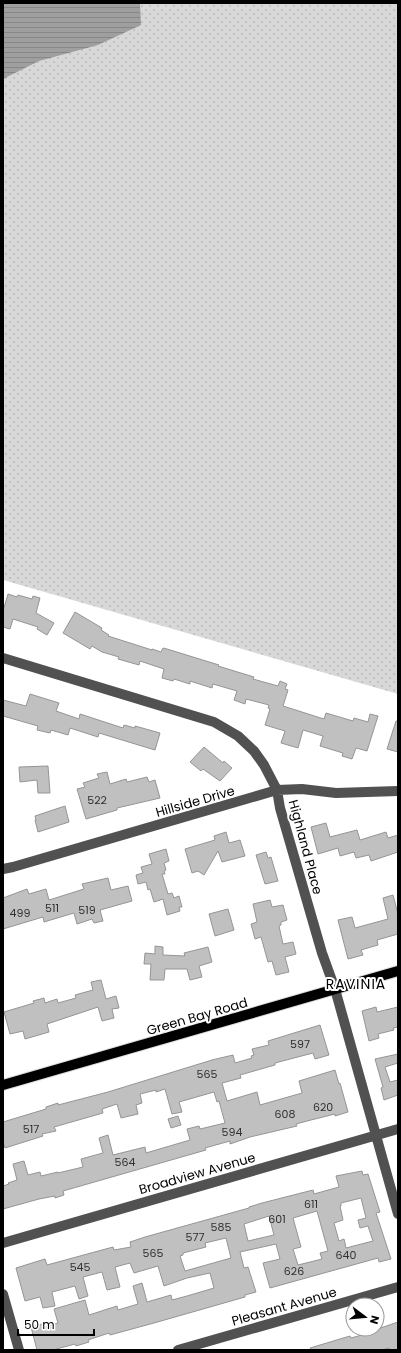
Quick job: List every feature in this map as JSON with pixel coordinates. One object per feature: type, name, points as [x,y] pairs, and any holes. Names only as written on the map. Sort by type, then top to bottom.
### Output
[{"type":"main road","name":"Green Bay Road","points":[[3,1085],[398,971]]},
{"type":"street","name":"Highland Place","points":[[3,658],[214,722],[238,736],[254,751],[264,765],[277,790],[280,808],[334,989],[398,1214]]},
{"type":"street","name":"Hillside Drive","points":[[3,868],[277,790],[302,789],[336,793],[398,791]]},
{"type":"street","name":"Broadview Avenue","points":[[3,1243],[398,1129]]},
{"type":"street","name":"Pleasant Avenue","points":[[178,1350],[398,1286]]},
{"type":"street","points":[[3,1294],[19,1350]]},
{"type":"shaded area","points":[[3,3],[398,3],[398,694],[3,580]]},
{"type":"shaded area","points":[[3,3],[140,3],[141,25],[98,45],[39,61],[3,79]]},
{"type":"building","points":[[8,594],[32,599],[33,596],[40,598],[36,613],[54,623],[47,635],[37,629],[38,627],[13,619],[10,629],[3,627],[3,611]]},
{"type":"building","points":[[75,612],[102,628],[101,630],[109,635],[108,636],[161,652],[163,648],[167,649],[254,677],[253,679],[278,686],[280,681],[287,684],[285,689],[288,690],[283,706],[324,719],[326,713],[353,721],[354,718],[368,722],[370,714],[378,716],[367,751],[356,748],[352,759],[342,756],[343,753],[320,746],[323,736],[303,730],[298,748],[281,743],[285,731],[265,725],[270,709],[268,708],[269,705],[246,699],[245,704],[234,700],[237,691],[213,684],[212,688],[190,681],[190,684],[174,679],[173,681],[162,678],[164,669],[140,661],[139,665],[118,659],[119,657],[102,652],[92,646],[90,649],[63,633]]},
{"type":"building","points":[[30,694],[59,703],[56,711],[79,719],[80,714],[123,728],[124,725],[135,728],[135,726],[160,733],[155,750],[99,733],[98,737],[70,728],[68,735],[51,730],[50,733],[37,730],[38,726],[3,716],[3,700],[26,706]]},
{"type":"building","points":[[396,721],[398,721],[398,752],[387,749]]},
{"type":"building","points":[[204,747],[223,763],[224,761],[232,768],[220,781],[203,769],[201,771],[190,762]]},
{"type":"building","points":[[48,766],[50,793],[38,793],[37,780],[20,782],[19,767]]},
{"type":"building","points":[[107,772],[110,784],[126,779],[127,782],[147,777],[149,782],[155,780],[160,798],[117,808],[117,810],[86,819],[77,789],[85,787],[83,783],[99,778],[97,774]]},
{"type":"building","points":[[65,806],[69,822],[38,832],[35,816]]},
{"type":"building","points":[[326,823],[330,837],[357,830],[360,840],[386,832],[388,838],[398,835],[398,852],[371,861],[369,855],[356,858],[354,852],[340,856],[338,848],[318,854],[311,827]]},
{"type":"building","points":[[226,832],[229,843],[240,840],[245,856],[222,862],[218,851],[204,875],[198,871],[192,873],[185,849],[215,840],[214,836]]},
{"type":"building","points":[[166,849],[169,861],[164,863],[166,870],[164,871],[165,874],[162,874],[168,894],[172,893],[174,898],[179,896],[182,907],[179,907],[180,911],[167,915],[163,899],[154,902],[146,882],[138,884],[136,875],[143,873],[141,867],[152,864],[149,854]]},
{"type":"building","points":[[266,852],[268,858],[271,857],[278,881],[265,884],[256,855]]},
{"type":"building","points":[[108,878],[111,890],[128,886],[132,901],[100,910],[103,921],[94,923],[92,919],[77,924],[74,913],[44,922],[43,917],[3,929],[3,898],[27,889],[29,894],[46,889],[49,900],[84,889],[82,884]]},
{"type":"building","points":[[393,895],[398,914],[398,934],[377,940],[378,945],[361,950],[363,955],[348,959],[338,920],[352,917],[355,928],[388,919],[383,898]]},
{"type":"building","points":[[270,900],[272,907],[283,905],[287,920],[281,922],[281,925],[279,926],[283,944],[293,942],[296,954],[285,957],[289,972],[276,975],[272,961],[268,962],[261,937],[255,939],[251,924],[257,922],[253,904]]},
{"type":"building","points":[[228,909],[234,930],[215,936],[209,914]]},
{"type":"building","points":[[155,946],[163,947],[163,955],[185,956],[184,953],[208,947],[212,962],[199,966],[202,977],[190,980],[187,969],[165,969],[164,980],[150,980],[151,964],[144,964],[145,953],[155,954]]},
{"type":"building","points":[[101,980],[106,999],[116,996],[119,1008],[112,1009],[114,1018],[102,1021],[98,1007],[47,1024],[49,1032],[25,1039],[23,1031],[10,1034],[4,1012],[34,1003],[33,1001],[44,998],[45,1003],[57,999],[58,1003],[76,998],[75,995],[93,990],[91,982]]},
{"type":"building","points":[[376,1007],[377,1012],[398,1007],[398,1027],[393,1028],[394,1030],[378,1034],[379,1038],[369,1041],[362,1011]]},
{"type":"building","points":[[320,1025],[329,1055],[315,1059],[313,1053],[275,1063],[275,1065],[240,1075],[241,1078],[222,1083],[227,1101],[257,1092],[260,1105],[302,1093],[299,1081],[335,1070],[348,1112],[296,1124],[297,1126],[250,1137],[230,1144],[230,1141],[205,1148],[206,1150],[63,1191],[64,1195],[55,1198],[55,1196],[39,1199],[3,1209],[3,1186],[17,1180],[13,1164],[24,1161],[28,1175],[40,1172],[41,1176],[58,1173],[83,1167],[81,1159],[103,1153],[99,1138],[108,1135],[113,1155],[145,1147],[146,1153],[190,1140],[187,1129],[199,1126],[200,1129],[225,1123],[219,1101],[217,1102],[214,1092],[179,1102],[182,1112],[172,1114],[165,1089],[140,1094],[142,1103],[136,1105],[138,1114],[121,1118],[117,1104],[102,1109],[103,1113],[54,1127],[56,1131],[42,1134],[43,1136],[5,1148],[3,1142],[3,1122],[46,1109],[46,1107],[58,1103],[58,1105],[108,1092],[212,1060],[233,1055],[235,1063],[252,1058],[251,1056],[254,1055],[252,1049],[269,1045],[268,1041]]},
{"type":"building","points":[[398,1054],[398,1063],[385,1067],[390,1082],[398,1080],[398,1095],[384,1100],[381,1088],[383,1087],[375,1059]]},
{"type":"building","points":[[178,1116],[181,1125],[171,1128],[168,1119]]},
{"type":"building","points":[[362,1171],[363,1175],[368,1174],[380,1212],[376,1213],[391,1259],[379,1262],[378,1258],[270,1288],[263,1263],[280,1259],[276,1244],[240,1252],[244,1268],[248,1267],[256,1292],[245,1295],[245,1297],[154,1323],[110,1335],[109,1333],[76,1346],[75,1344],[53,1350],[37,1350],[31,1327],[42,1324],[43,1328],[58,1323],[54,1309],[85,1300],[89,1315],[117,1306],[118,1310],[138,1304],[133,1286],[142,1283],[147,1302],[171,1295],[172,1300],[214,1288],[210,1273],[187,1278],[164,1286],[158,1266],[134,1273],[130,1263],[115,1267],[120,1287],[107,1290],[102,1272],[83,1277],[88,1296],[79,1299],[75,1286],[52,1292],[55,1306],[43,1308],[40,1297],[25,1301],[16,1268],[45,1259],[47,1265],[113,1247],[114,1250],[131,1247],[130,1242],[262,1203],[313,1190],[314,1194],[339,1187],[336,1176]],"holes":[[[361,1198],[366,1218],[358,1220],[360,1228],[368,1226],[373,1241],[346,1248],[344,1239],[339,1241],[334,1223],[343,1220],[340,1206],[341,1203]],[[317,1211],[328,1251],[320,1253],[322,1259],[298,1265],[293,1249],[301,1247],[293,1218]],[[269,1216],[274,1235],[248,1241],[244,1224]],[[226,1238],[231,1258],[185,1271],[180,1256],[183,1255],[183,1253],[206,1247],[205,1243]]]},
{"type":"building","points":[[398,1322],[398,1350],[389,1350],[389,1348],[382,1350],[311,1350],[310,1348],[347,1337],[385,1337],[385,1326]]},
{"type":"district","name":"RAVINIA","points":[[356,984]]}]
